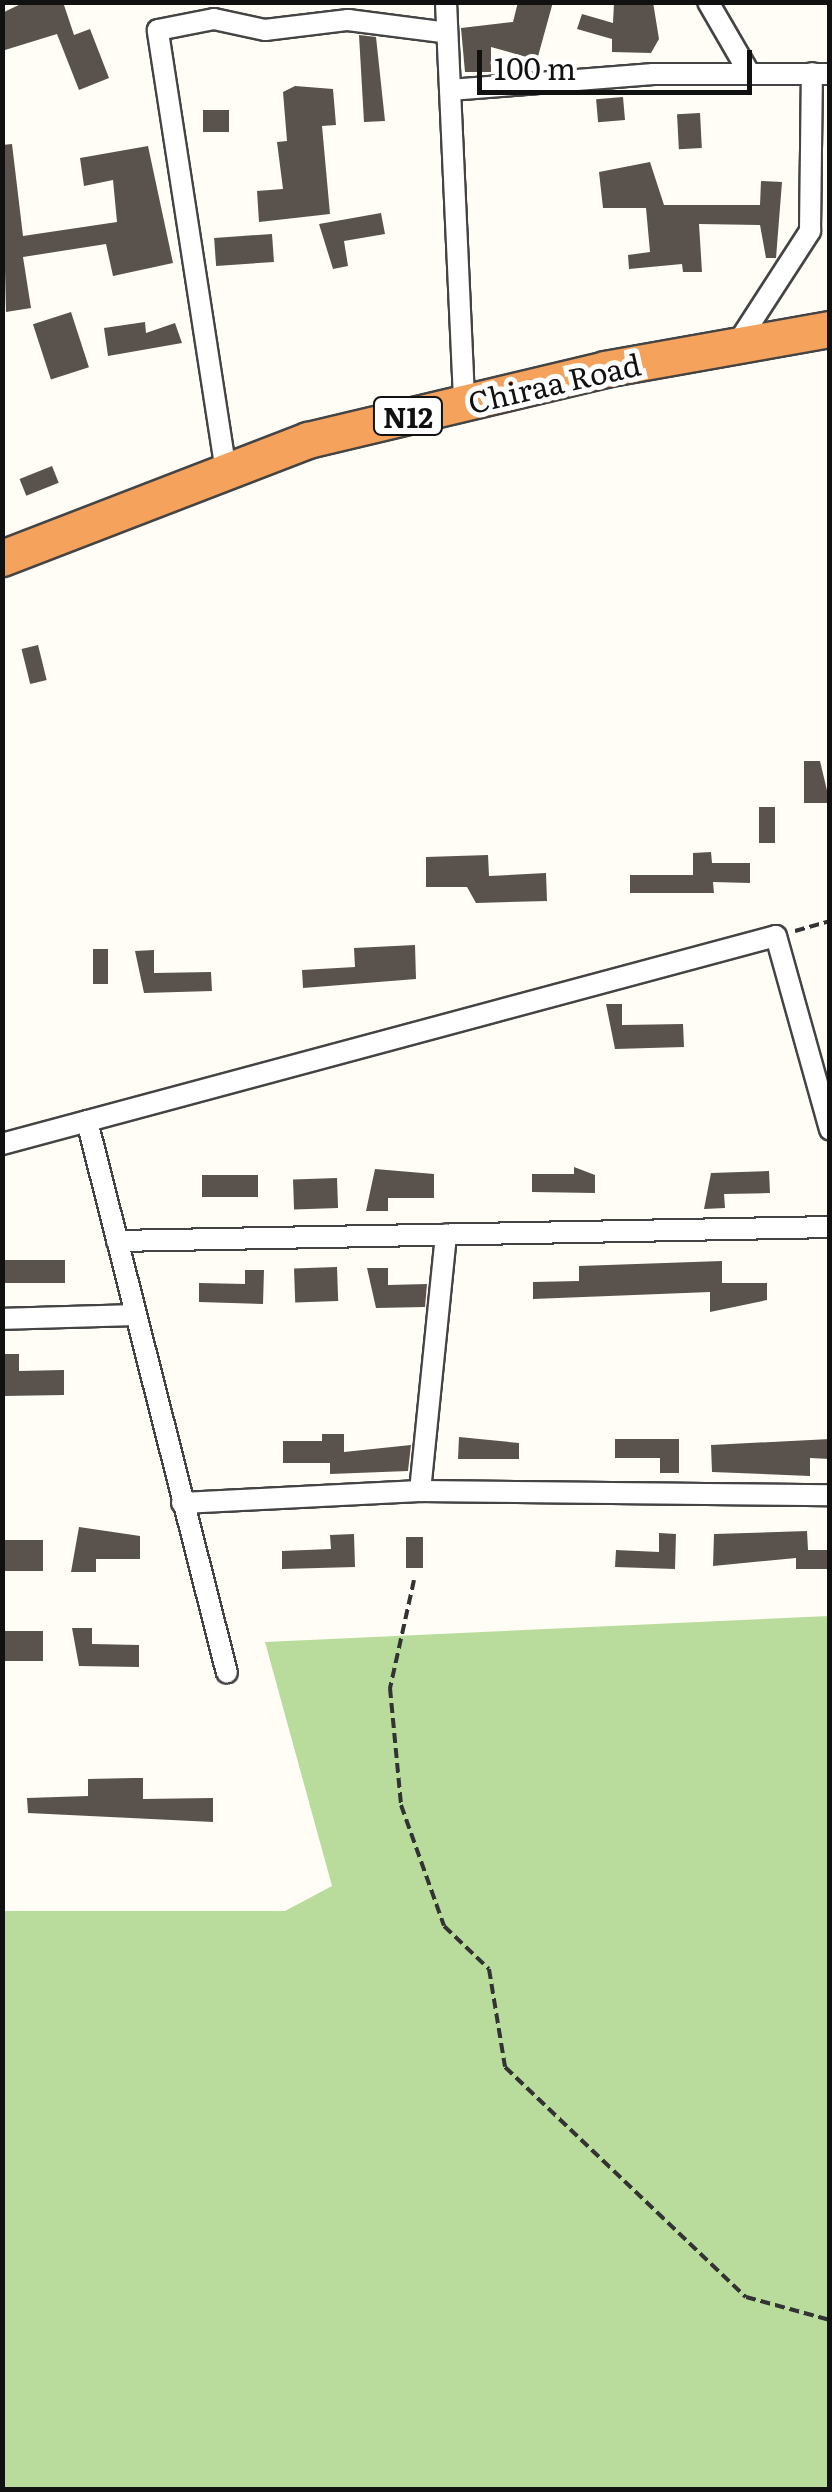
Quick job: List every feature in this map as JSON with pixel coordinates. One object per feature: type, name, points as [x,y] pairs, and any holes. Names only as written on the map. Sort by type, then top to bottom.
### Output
[{"type":"highway","name":"Chiraa Road","points":[[2,558],[225,465],[464,402],[737,344],[830,329]]},
{"type":"street","points":[[446,2],[442,32],[450,90],[464,402]]},
{"type":"street","points":[[708,2],[748,71]]},
{"type":"street","points":[[225,465],[158,44],[169,22],[213,11],[266,30],[348,20],[442,32]]},
{"type":"street","points":[[450,90],[748,71],[821,73],[810,230],[737,344]]},
{"type":"street","points":[[2,1144],[776,936],[830,1130]]},
{"type":"street","points":[[87,1121],[227,1673]]},
{"type":"street","points":[[117,1241],[830,1227]]},
{"type":"street","points":[[420,1491],[446,1234]]},
{"type":"street","points":[[2,1319],[135,1315]]},
{"type":"street","points":[[182,1503],[420,1491],[830,1494]]},
{"type":"path","points":[[776,936],[830,920]]},
{"type":"path","points":[[414,1580],[390,1688],[402,1805],[444,1926],[489,1969],[505,2067],[746,2297],[830,2320]]},
{"type":"green space","points":[[829,1616],[829,2489],[3,2489],[3,1911],[285,1911],[332,1886],[265,1642]]},
{"type":"building","points":[[25,2],[63,2],[74,35],[90,29],[109,78],[79,90],[57,34],[5,50],[2,13]]},
{"type":"building","points":[[518,2],[553,2],[537,60],[491,47],[491,72],[465,72],[461,28],[513,22]]},
{"type":"building","points":[[614,2],[653,2],[659,39],[651,53],[612,52],[612,39],[577,29],[582,14],[613,23]]},
{"type":"building","points":[[359,35],[376,37],[385,121],[364,122]]},
{"type":"building","points":[[295,86],[333,89],[336,125],[322,126],[330,214],[259,222],[257,191],[283,189],[277,142],[287,141],[283,92]]},
{"type":"building","points":[[623,97],[625,120],[598,122],[596,99]]},
{"type":"building","points":[[203,110],[229,110],[229,132],[203,132]]},
{"type":"building","points":[[700,113],[702,148],[679,149],[677,114]]},
{"type":"building","points":[[12,144],[23,236],[117,222],[113,180],[84,186],[80,158],[148,146],[173,263],[113,276],[106,244],[23,257],[31,308],[6,312],[2,145]]},
{"type":"building","points":[[650,162],[664,205],[760,205],[761,181],[782,182],[776,258],[766,258],[760,225],[699,224],[702,272],[683,272],[682,264],[629,269],[628,255],[650,252],[646,208],[603,208],[599,172]]},
{"type":"building","points":[[381,213],[385,234],[344,241],[348,266],[333,269],[319,224]]},
{"type":"building","points":[[272,234],[274,262],[216,266],[214,238]]},
{"type":"building","points":[[71,312],[89,367],[51,380],[33,324]]},
{"type":"building","points":[[145,322],[146,333],[175,323],[182,343],[108,356],[104,328]]},
{"type":"building","points":[[52,466],[59,483],[26,496],[20,479]]},
{"type":"building","points":[[38,645],[47,680],[30,684],[22,649]]},
{"type":"building","points":[[804,761],[820,761],[830,803],[804,803]]},
{"type":"building","points":[[759,807],[775,807],[775,843],[759,843]]},
{"type":"building","points":[[711,852],[712,863],[750,863],[750,883],[713,882],[714,893],[630,893],[630,875],[693,875],[693,853]]},
{"type":"building","points":[[488,855],[489,876],[546,873],[547,901],[476,903],[467,887],[426,887],[426,857]]},
{"type":"building","points":[[415,945],[416,979],[303,988],[302,970],[355,967],[354,948]]},
{"type":"building","points":[[93,949],[108,949],[108,984],[93,984]]},
{"type":"building","points":[[154,950],[154,973],[211,972],[212,991],[144,993],[135,951]]},
{"type":"building","points":[[606,1004],[622,1004],[622,1025],[683,1024],[684,1047],[615,1049]]},
{"type":"building","points":[[574,1167],[595,1175],[595,1193],[532,1192],[532,1174],[574,1174]]},
{"type":"building","points":[[375,1169],[434,1174],[434,1198],[388,1198],[388,1211],[366,1211]]},
{"type":"building","points":[[769,1171],[770,1193],[724,1194],[725,1208],[704,1209],[711,1173]]},
{"type":"building","points":[[202,1175],[258,1175],[258,1197],[202,1197]]},
{"type":"building","points":[[337,1178],[338,1208],[294,1210],[293,1180]]},
{"type":"building","points":[[2,1260],[65,1260],[65,1283],[2,1283]]},
{"type":"building","points":[[722,1261],[722,1283],[767,1283],[767,1300],[710,1312],[710,1292],[533,1299],[533,1282],[579,1281],[579,1266]]},
{"type":"building","points":[[337,1267],[338,1301],[295,1302],[294,1269]]},
{"type":"building","points":[[367,1268],[388,1268],[388,1285],[427,1284],[425,1307],[376,1308]]},
{"type":"building","points":[[245,1270],[264,1270],[263,1304],[199,1302],[199,1283],[245,1284]]},
{"type":"building","points":[[2,1354],[19,1354],[19,1371],[64,1370],[64,1395],[4,1396]]},
{"type":"building","points":[[322,1434],[344,1434],[344,1452],[411,1445],[408,1471],[330,1474],[330,1463],[283,1463],[283,1441],[322,1441]]},
{"type":"building","points":[[459,1437],[519,1443],[519,1459],[458,1459]]},
{"type":"building","points":[[615,1439],[679,1439],[679,1473],[660,1473],[660,1458],[615,1458]]},
{"type":"building","points":[[830,1439],[830,1459],[810,1458],[810,1476],[712,1472],[711,1445]]},
{"type":"building","points":[[79,1527],[140,1536],[140,1559],[96,1559],[96,1572],[71,1572]]},
{"type":"building","points":[[807,1531],[808,1550],[830,1550],[830,1569],[796,1569],[796,1558],[713,1566],[714,1534]]},
{"type":"building","points":[[659,1533],[676,1534],[675,1569],[615,1567],[616,1550],[659,1552]]},
{"type":"building","points":[[354,1534],[355,1567],[282,1569],[282,1551],[331,1549],[330,1535]]},
{"type":"building","points":[[406,1537],[423,1537],[423,1568],[406,1568]]},
{"type":"building","points":[[2,1540],[43,1540],[43,1571],[2,1571]]},
{"type":"building","points":[[72,1628],[92,1628],[92,1644],[139,1645],[139,1667],[79,1666]]},
{"type":"building","points":[[2,1631],[43,1631],[43,1661],[2,1661]]},
{"type":"building","points":[[143,1778],[143,1799],[213,1798],[213,1822],[28,1813],[27,1798],[88,1796],[88,1779]]}]
